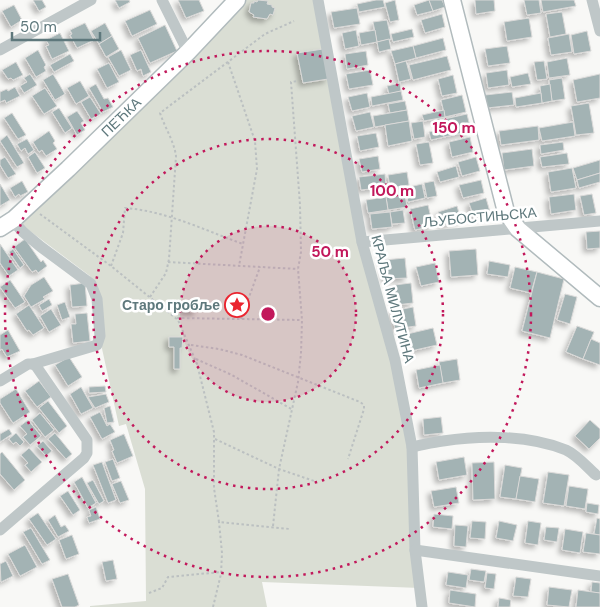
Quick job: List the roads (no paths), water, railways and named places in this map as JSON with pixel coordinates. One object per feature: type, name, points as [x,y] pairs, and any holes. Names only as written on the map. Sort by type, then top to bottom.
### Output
[{"type":"street","points":[[0,50],[91,0]]},
{"type":"street","points":[[162,0],[188,52]]},
{"type":"street","name":"ПЕЋКА","points":[[6,224],[68,169],[188,52],[237,0]]},
{"type":"street","name":"КРАЉА МИЛУТИНА","points":[[318,0],[362,242],[395,360],[412,447],[415,550],[422,607]]},
{"type":"street","points":[[452,0],[506,212],[518,229],[600,298]]},
{"type":"street","points":[[592,0],[600,31]]},
{"type":"street","name":"ЉУБОСТИЊСКА","points":[[362,242],[600,222]]},
{"type":"street","points":[[0,381],[28,364],[97,344],[100,336],[97,300],[91,284],[23,232],[6,224]]},
{"type":"street","points":[[0,530],[84,458],[87,453],[87,440],[33,364]]},
{"type":"street","points":[[412,447],[440,441],[468,439],[497,438],[530,441],[568,451],[596,475]]},
{"type":"street","points":[[415,550],[600,576]]},
{"type":"place","name":"Старо гробље","points":[[237,305]]}]
